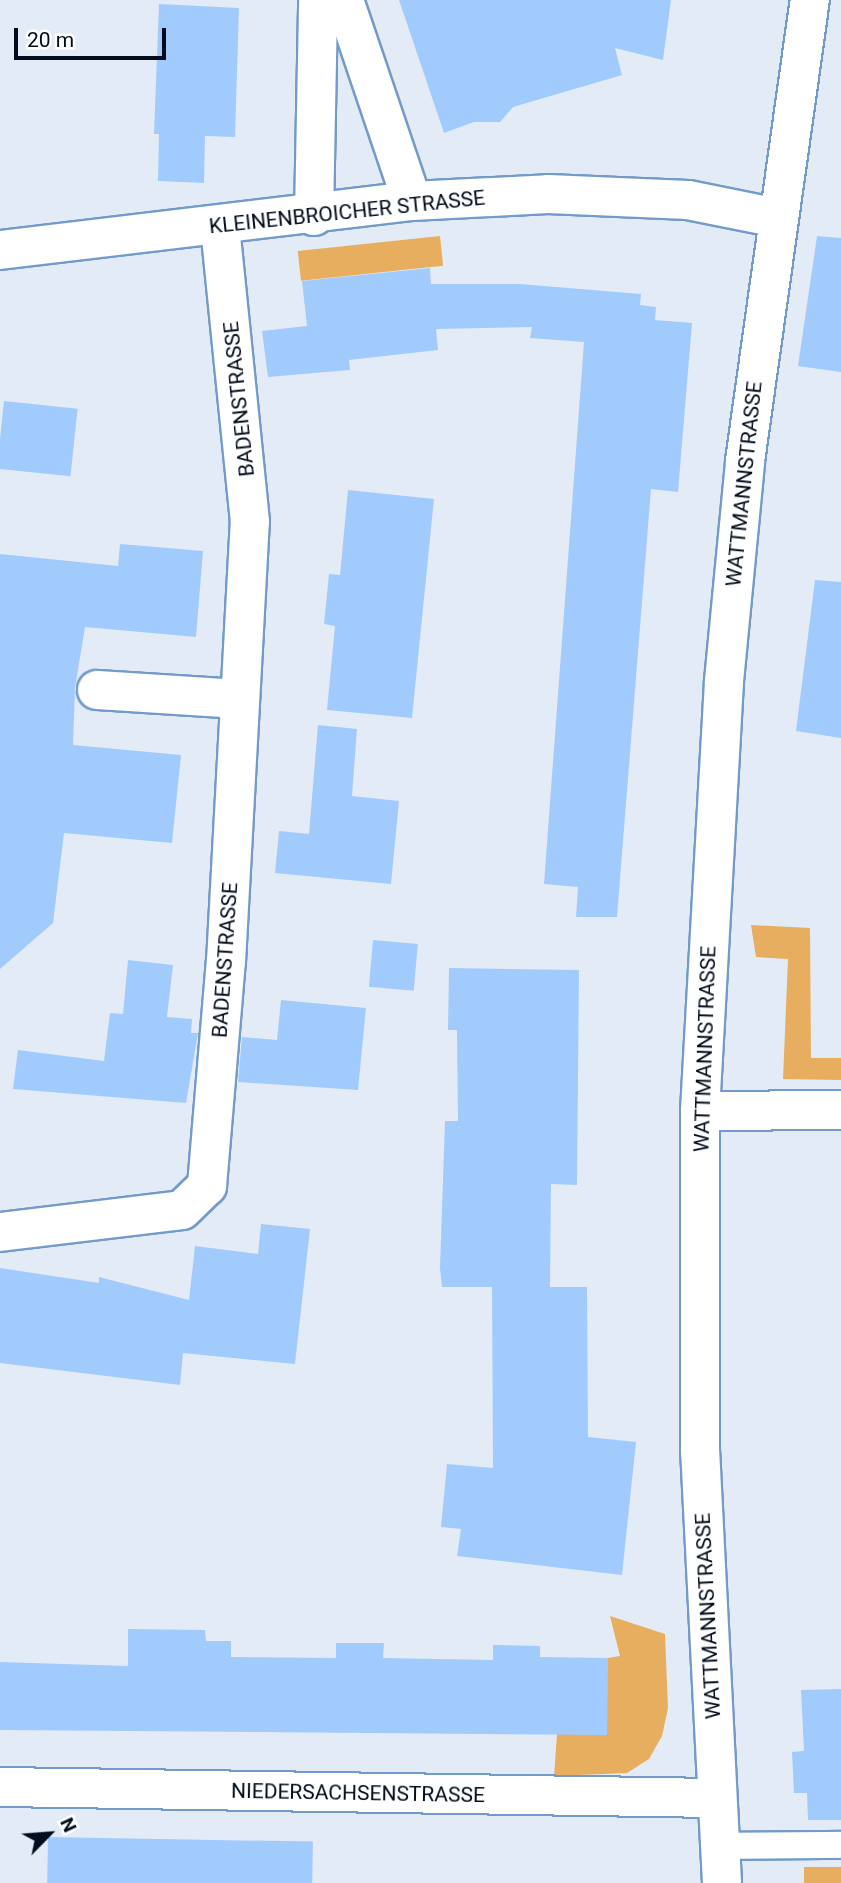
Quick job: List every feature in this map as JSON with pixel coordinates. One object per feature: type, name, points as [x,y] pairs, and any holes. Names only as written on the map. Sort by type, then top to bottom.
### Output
[{"type":"street","points":[[314,216],[318,0]]},
{"type":"street","points":[[344,0],[412,201]]},
{"type":"street","name":"WATTMANNSTRASSE","points":[[721,1865],[700,1452],[700,1111],[724,681],[747,440],[810,0]]},
{"type":"street","name":"KLEINENBROICHER STRASSE","points":[[0,250],[314,216],[412,201],[548,194],[688,200],[778,218]]},
{"type":"street","name":"BADENSTRASSE","points":[[0,1232],[182,1210],[207,1186],[250,522],[220,225]]},
{"type":"street","points":[[97,690],[240,699]]},
{"type":"street","points":[[700,1111],[841,1110]]},
{"type":"street","name":"NIEDERSACHSENSTRASSE","points":[[0,1787],[717,1798]]},
{"type":"lane","points":[[721,1865],[841,1845]]},
{"type":"shaded area","points":[[440,236],[443,266],[301,281],[298,251]]},
{"type":"shaded area","points":[[751,925],[810,928],[811,1058],[841,1058],[841,1080],[783,1079],[788,959],[756,957]]},
{"type":"shaded area","points":[[610,1616],[665,1634],[668,1708],[662,1736],[649,1759],[627,1773],[554,1776],[557,1734],[608,1658],[620,1656]]},
{"type":"shaded area","points":[[804,1867],[841,1867],[841,1883],[804,1883]]},
{"type":"building","points":[[399,0],[671,0],[663,60],[615,48],[622,75],[513,107],[500,122],[474,122],[444,133]]},
{"type":"building","points":[[159,4],[239,8],[235,137],[205,136],[204,183],[158,181],[159,134],[154,134]]},
{"type":"building","points":[[817,236],[841,238],[841,372],[798,366]]},
{"type":"building","points":[[430,268],[431,284],[520,284],[641,294],[640,305],[656,307],[655,320],[692,323],[678,492],[651,489],[617,917],[576,917],[578,887],[544,884],[584,342],[530,338],[532,327],[436,329],[438,350],[349,360],[350,370],[268,377],[262,331],[307,326],[302,281]]},
{"type":"building","points":[[4,401],[78,409],[70,476],[0,469]]},
{"type":"building","points":[[348,490],[434,499],[412,718],[327,710],[335,626],[324,624],[329,574],[340,575]]},
{"type":"building","points":[[120,544],[203,551],[196,637],[85,627],[75,688],[73,745],[181,755],[172,843],[64,833],[53,923],[0,969],[0,554],[118,566]]},
{"type":"building","points":[[815,580],[841,582],[841,738],[796,731]]},
{"type":"building","points":[[318,725],[357,729],[352,796],[399,801],[391,884],[275,873],[279,831],[309,834]]},
{"type":"building","points":[[373,940],[418,944],[414,991],[369,987]]},
{"type":"building","points":[[128,960],[173,965],[167,1017],[192,1019],[191,1033],[198,1033],[186,1103],[13,1089],[18,1050],[104,1061],[110,1013],[123,1014]]},
{"type":"building","points":[[449,968],[579,970],[577,1185],[551,1184],[550,1287],[587,1287],[588,1437],[636,1442],[622,1575],[457,1556],[461,1529],[441,1527],[447,1464],[493,1468],[492,1287],[442,1287],[440,1268],[445,1121],[458,1121],[457,1030],[448,1030]]},
{"type":"building","points":[[281,1000],[366,1008],[358,1090],[238,1082],[242,1037],[277,1040]]},
{"type":"building","points":[[261,1224],[310,1229],[295,1364],[183,1353],[180,1385],[0,1363],[0,1268],[99,1283],[99,1277],[189,1300],[195,1246],[258,1254]]},
{"type":"building","points":[[128,1629],[205,1630],[206,1641],[231,1641],[231,1657],[336,1658],[336,1643],[384,1643],[383,1658],[493,1660],[493,1645],[540,1646],[540,1657],[608,1658],[607,1735],[0,1730],[0,1662],[128,1666]]},
{"type":"building","points":[[841,1689],[841,1820],[808,1820],[807,1793],[794,1793],[792,1752],[804,1751],[801,1690]]},
{"type":"building","points":[[48,1837],[313,1842],[312,1883],[47,1883]]}]
